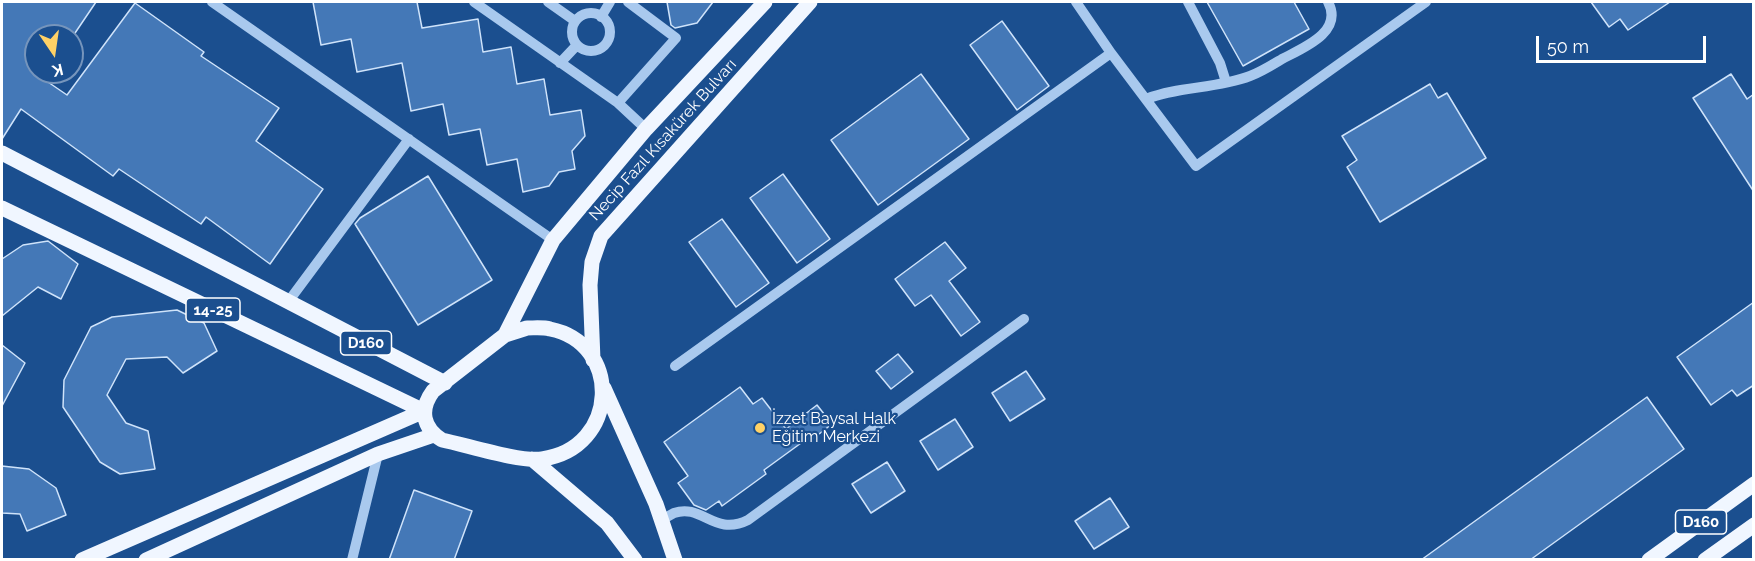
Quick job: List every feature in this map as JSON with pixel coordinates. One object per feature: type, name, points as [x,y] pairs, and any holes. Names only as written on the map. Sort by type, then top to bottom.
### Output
[{"type":"main road","name":"Necip Fazıl Kısakürek Bulvarı","points":[[506,335],[553,240],[646,129],[765,2]]},
{"type":"main road","name":"Necip Fazıl Kısakürek Bulvarı","points":[[593,360],[590,285],[592,262],[601,236],[810,2]]},
{"type":"main road","name":"14-25","points":[[2,153],[288,302]]},
{"type":"main road","name":"14-25","points":[[2,208],[424,411]]},
{"type":"main road","name":"D160","points":[[288,302],[445,382]]},
{"type":"main road","points":[[527,328],[550,328],[572,337],[589,352],[593,360],[602,383],[600,413],[591,432],[577,446],[559,456],[532,459],[442,440],[428,427],[424,411],[427,399],[433,391],[506,335],[527,328]]},
{"type":"main road","points":[[602,383],[661,521],[675,560]]},
{"type":"main road","points":[[82,560],[424,411]]},
{"type":"main road","points":[[146,560],[378,454],[434,435]]},
{"type":"main road","points":[[532,459],[607,523],[634,560]]},
{"type":"main road","name":"D160","points":[[1649,560],[1754,484]]},
{"type":"main road","name":"D160","points":[[1706,560],[1754,525]]},
{"type":"street","points":[[212,2],[553,240]]},
{"type":"street","points":[[474,2],[618,103],[646,129]]},
{"type":"street","points":[[548,2],[575,21]]},
{"type":"street","points":[[601,17],[610,2]]},
{"type":"street","points":[[618,103],[676,38],[628,2]]},
{"type":"street","points":[[1076,2],[1111,53],[1196,166],[1426,2]]},
{"type":"street","points":[[1188,2],[1220,63],[1226,82]]},
{"type":"street","points":[[1146,99],[1161,93],[1250,76],[1316,41],[1322,36],[1329,23],[1330,6],[1328,2]]},
{"type":"street","points":[[590,13],[601,17],[608,25],[610,32],[606,44],[601,48],[588,51],[577,45],[572,33],[575,21],[584,14],[590,13]]},
{"type":"street","points":[[560,63],[577,45]]},
{"type":"street","points":[[675,366],[1111,53]]},
{"type":"street","points":[[288,302],[409,139]]},
{"type":"street","points":[[661,521],[681,512],[695,513],[723,526],[733,526],[748,520],[1024,319]]},
{"type":"street","points":[[352,560],[378,454]]},
{"type":"building","points":[[2,2],[96,2],[81,24],[24,24],[24,84],[51,84],[67,95],[75,84],[84,84],[84,72],[135,3],[204,52],[201,56],[279,108],[256,141],[323,189],[270,264],[206,217],[201,224],[119,169],[113,176],[21,109],[2,139]]},
{"type":"building","points":[[313,2],[417,2],[422,28],[478,19],[483,52],[511,47],[517,84],[544,79],[550,115],[581,110],[585,136],[572,151],[575,169],[559,172],[549,186],[523,192],[517,159],[487,165],[480,129],[449,135],[443,104],[411,111],[402,63],[357,72],[351,39],[321,45]]},
{"type":"building","points":[[667,2],[713,2],[697,23],[675,28],[671,25]]},
{"type":"building","points":[[1207,2],[1294,2],[1309,29],[1243,66]]},
{"type":"building","points":[[1591,2],[1670,2],[1628,30],[1620,19],[1609,27]]},
{"type":"building","points":[[1002,21],[1049,86],[1017,110],[970,45]]},
{"type":"building","points":[[921,74],[969,139],[878,205],[831,140]]},
{"type":"building","points":[[1731,74],[1747,99],[1754,94],[1754,192],[1693,98]]},
{"type":"building","points":[[1430,84],[1438,98],[1447,93],[1486,158],[1380,222],[1347,167],[1357,160],[1342,136]]},
{"type":"building","points":[[783,174],[830,239],[797,263],[750,198]]},
{"type":"building","points":[[428,176],[492,280],[418,325],[355,224],[360,218]]},
{"type":"building","points":[[722,219],[769,283],[736,307],[689,242]]},
{"type":"building","points":[[48,241],[78,264],[61,299],[38,287],[2,316],[2,259],[23,245]]},
{"type":"building","points":[[945,242],[966,268],[949,281],[980,322],[961,336],[931,295],[915,306],[895,279]]},
{"type":"building","points":[[1754,302],[1754,385],[1737,396],[1732,390],[1711,405],[1677,357]]},
{"type":"building","points":[[177,310],[204,323],[217,351],[183,373],[167,357],[126,359],[107,395],[126,423],[148,431],[155,469],[120,474],[100,462],[63,407],[64,380],[91,327],[112,317]]},
{"type":"building","points":[[2,345],[25,363],[2,406]]},
{"type":"building","points":[[898,354],[913,372],[891,389],[876,371]]},
{"type":"building","points":[[1026,371],[1045,399],[1010,421],[992,393]]},
{"type":"building","points":[[740,387],[753,404],[762,398],[786,429],[817,405],[832,424],[810,441],[808,438],[764,470],[766,474],[722,506],[719,501],[706,510],[694,505],[678,483],[688,476],[664,442]]},
{"type":"building","points":[[1647,397],[1684,449],[1530,560],[1421,560]]},
{"type":"building","points":[[955,419],[973,447],[938,470],[920,441]]},
{"type":"building","points":[[887,462],[905,491],[871,513],[852,484]]},
{"type":"building","points":[[2,466],[29,469],[56,488],[66,515],[27,531],[20,514],[2,513]]},
{"type":"building","points":[[414,490],[472,511],[454,560],[389,560]]},
{"type":"building","points":[[1110,498],[1129,527],[1094,549],[1075,521]]},
{"type":"place","name":"İzzet Baysal Halk Eğitim Merkezi","points":[[760,428]]}]
